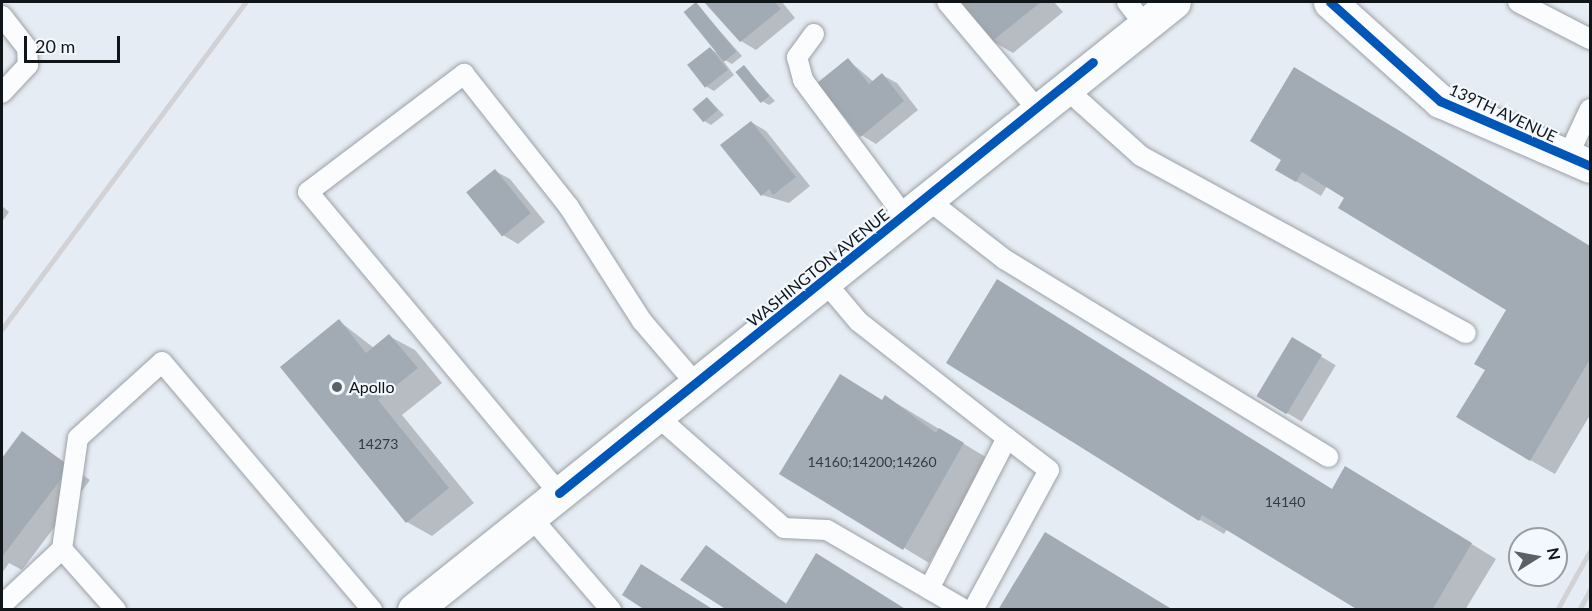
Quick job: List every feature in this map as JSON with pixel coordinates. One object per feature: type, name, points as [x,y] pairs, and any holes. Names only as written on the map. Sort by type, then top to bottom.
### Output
[{"type":"main road","name":"WASHINGTON AVENUE","points":[[414,609],[825,282],[1064,87],[1136,13],[1174,2]]},
{"type":"main road","name":"139TH AVENUE","points":[[1330,2],[1440,100],[1579,162]]},
{"type":"lane","points":[[947,2],[1037,109]]},
{"type":"lane","points":[[1518,2],[1590,39]]},
{"type":"lane","points":[[2,16],[27,48],[28,65],[2,93]]},
{"type":"lane","points":[[814,34],[797,57],[803,80],[916,208],[1329,457]]},
{"type":"lane","points":[[559,493],[308,192],[464,74],[569,207],[642,321],[696,384]]},
{"type":"lane","points":[[1064,87],[1141,156],[1466,333]]},
{"type":"lane","points":[[1579,162],[1590,110]]},
{"type":"lane","points":[[825,282],[858,321],[1049,470],[974,609]]},
{"type":"lane","points":[[2,605],[62,549],[78,438],[162,362],[372,609]]},
{"type":"lane","points":[[657,416],[784,528],[827,530],[965,609]]},
{"type":"lane","points":[[929,589],[1007,438]]},
{"type":"lane","points":[[530,516],[611,609]]},
{"type":"lane","points":[[62,549],[116,609]]},
{"type":"building","points":[[696,2],[736,52],[724,62],[684,12]]},
{"type":"building","points":[[704,2],[775,2],[781,9],[740,42]]},
{"type":"building","points":[[959,2],[1041,2],[991,42]]},
{"type":"building","points":[[710,47],[728,70],[705,88],[687,65]]},
{"type":"building","points":[[848,58],[869,84],[882,73],[904,101],[860,137],[817,83]]},
{"type":"building","points":[[744,65],[769,96],[761,103],[735,72]]},
{"type":"building","points":[[1294,67],[1590,246],[1590,359],[1530,461],[1456,417],[1485,370],[1474,364],[1506,310],[1338,208],[1344,198],[1302,172],[1296,182],[1275,170],[1281,160],[1250,141]]},
{"type":"building","points":[[707,97],[718,110],[703,122],[692,109]]},
{"type":"building","points":[[751,121],[796,177],[773,195],[769,189],[761,196],[720,145]]},
{"type":"building","points":[[495,169],[531,213],[502,237],[466,192]]},
{"type":"building","points":[[997,279],[1332,489],[1345,466],[1472,543],[1432,610],[1358,610],[1202,515],[1199,521],[946,363]]},
{"type":"building","points":[[339,319],[366,353],[389,334],[418,368],[378,400],[449,488],[406,523],[280,367]]},
{"type":"building","points":[[1292,337],[1322,355],[1286,414],[1256,396]]},
{"type":"building","points":[[840,374],[882,400],[885,395],[936,433],[939,428],[964,443],[903,550],[779,474]]},
{"type":"building","points":[[22,431],[70,467],[2,557],[2,458]]},
{"type":"building","points":[[1045,532],[1170,608],[1169,610],[998,610]]},
{"type":"building","points":[[706,545],[786,604],[816,553],[907,610],[727,610],[680,580]]},
{"type":"building","points":[[641,564],[714,610],[645,610],[622,595]]},
{"type":"railway","points":[[2,329],[246,2]]},
{"type":"railway","points":[[1557,610],[1590,551]]},
{"type":"railway","points":[[1579,610],[1590,590]]},
{"type":"cycle path","points":[[1330,2],[1440,101],[1590,166]]},
{"type":"cycle path","points":[[559,493],[1093,62]]},
{"type":"place","name":"Apollo","points":[[337,387]]}]
